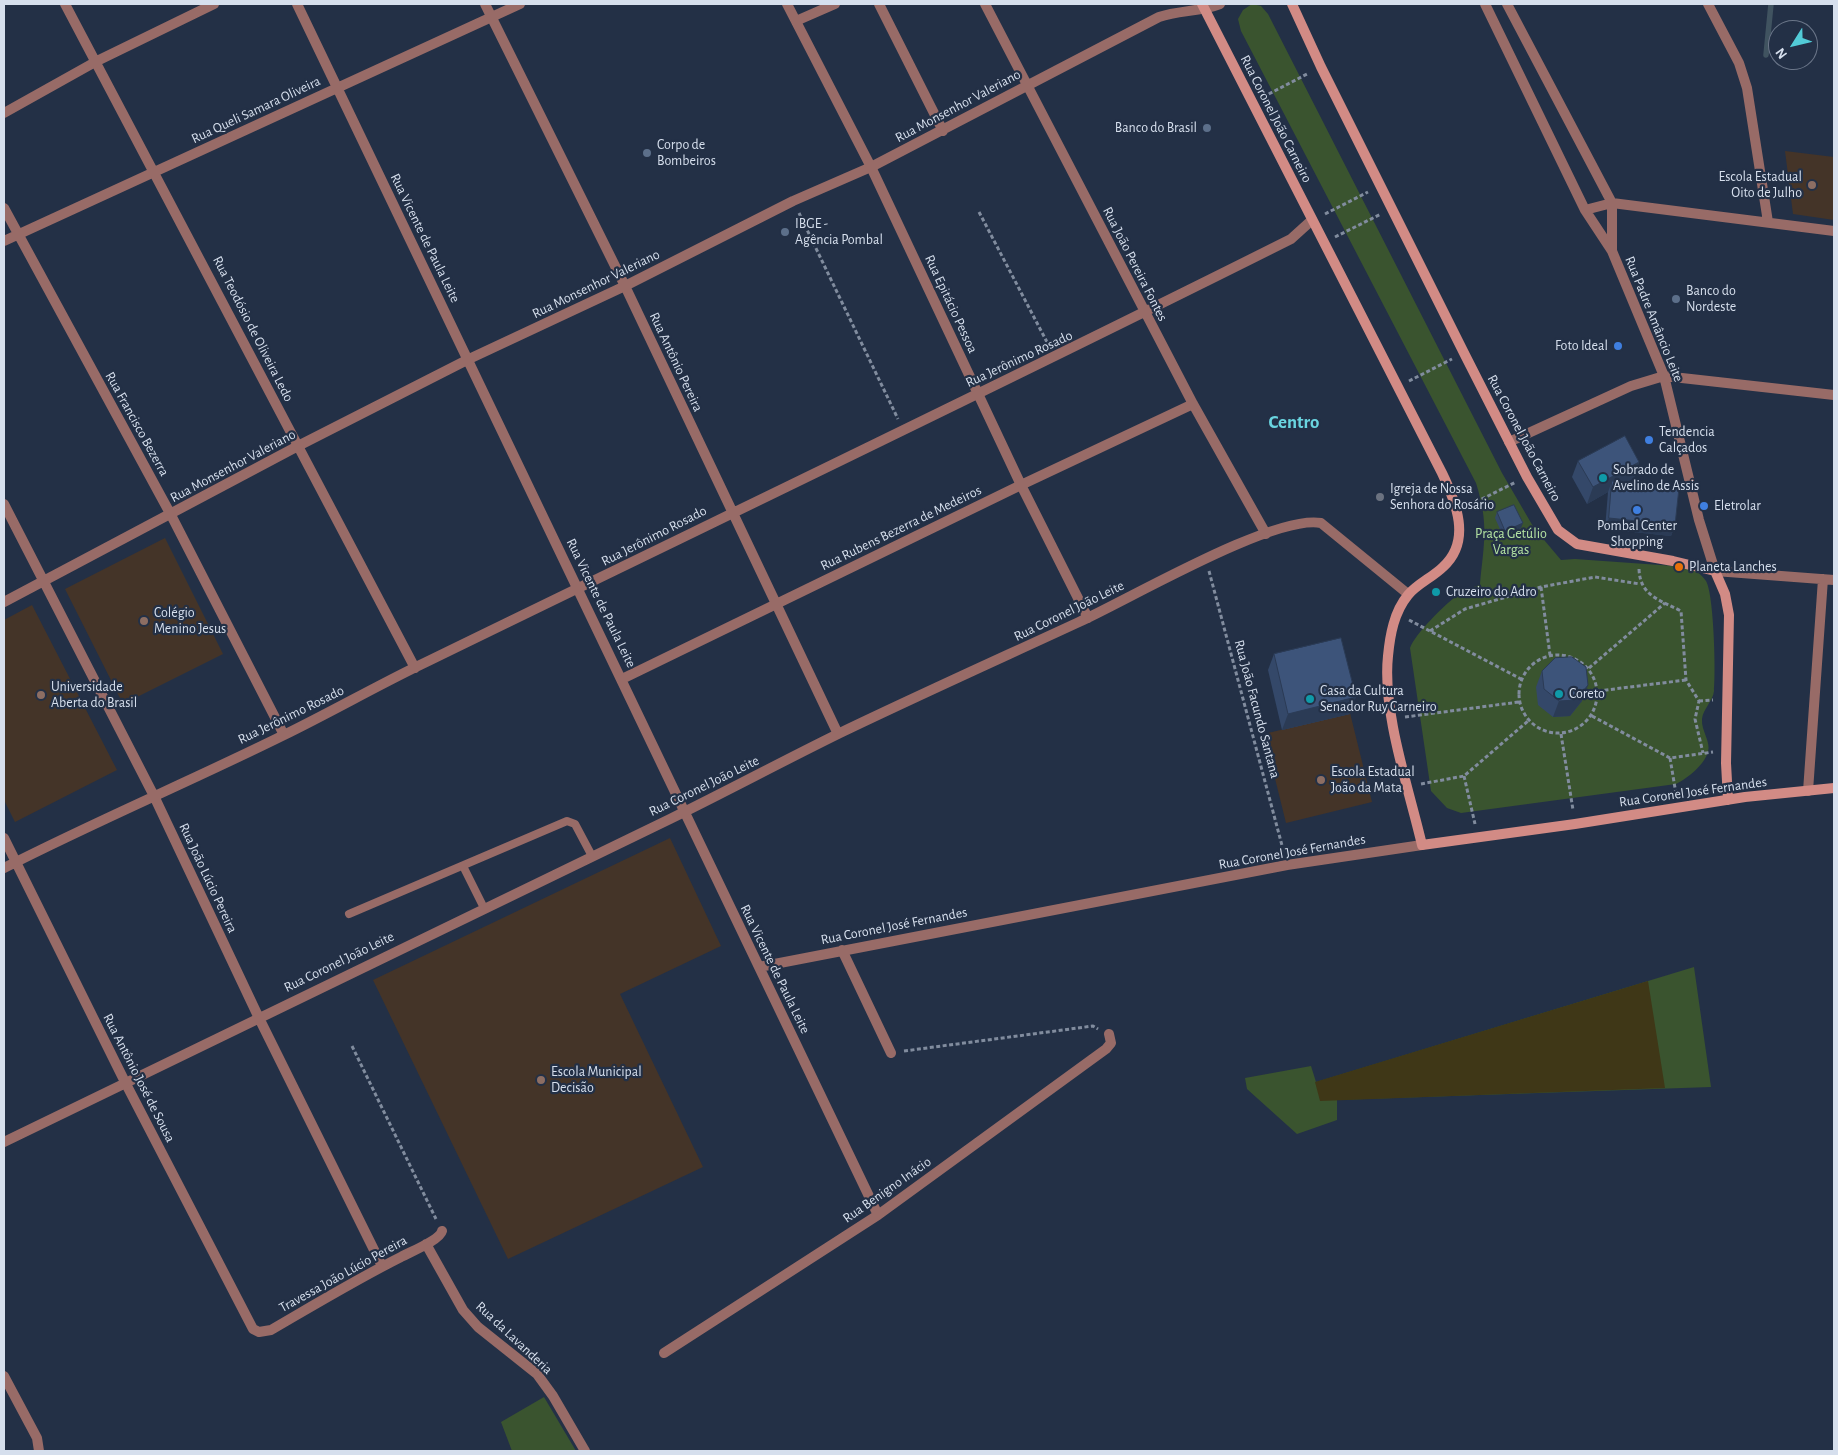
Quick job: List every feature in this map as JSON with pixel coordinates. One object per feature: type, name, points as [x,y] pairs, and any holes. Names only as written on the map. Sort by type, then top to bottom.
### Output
[{"type":"main road","name":"Rua Coronel João Carneiro","points":[[1292,4],[1320,67],[1509,442],[1558,530],[1577,544],[1715,571]]},
{"type":"main road","name":"Rua Coronel João Carneiro","points":[[1204,7],[1449,488],[1458,512],[1460,534],[1452,558],[1408,594],[1397,614],[1391,632],[1387,663],[1388,704],[1422,845]]},
{"type":"main road","points":[[1715,571],[1725,594],[1729,615],[1726,751],[1728,800]]},
{"type":"main road","name":"Rua Coronel José Fernandes","points":[[1422,845],[1728,800],[1834,788]]},
{"type":"street","name":"Rua Teodósio de Oliveira Ledo","points":[[65,4],[156,171],[415,668]]},
{"type":"street","points":[[4,113],[97,61],[214,4]]},
{"type":"street","name":"Rua Vicente de Paula Leite","points":[[296,4],[469,359],[878,1215]]},
{"type":"street","name":"Rua Antônio Pereira","points":[[485,4],[625,286],[838,734]]},
{"type":"street","name":"Rua Queli Samara Oliveira","points":[[4,241],[520,4]]},
{"type":"street","name":"Rua Epitácio Pessoa","points":[[787,4],[871,167],[1021,485],[1088,618]]},
{"type":"street","points":[[796,21],[835,4]]},
{"type":"street","points":[[879,4],[943,131]]},
{"type":"street","name":"Rua João Pereira Fontes","points":[[985,4],[1144,312],[1266,534]]},
{"type":"street","points":[[1204,7],[1220,4]]},
{"type":"street","name":"Rua Padre Amâncio Leite","points":[[1485,4],[1585,210],[1612,251],[1664,376],[1699,520],[1715,571]]},
{"type":"street","name":"Rua Padre Amâncio Leite","points":[[1507,4],[1612,203],[1612,251]]},
{"type":"street","points":[[1708,4],[1738,63],[1747,88],[1768,222]]},
{"type":"street","name":"Rua Monsenhor Valeriano","points":[[4,602],[298,446],[469,359],[625,286],[793,201],[871,167],[1159,17],[1204,7]]},
{"type":"street","points":[[1585,210],[1612,203],[1834,231]]},
{"type":"street","name":"Rua Francisco Bezerra","points":[[4,208],[171,515],[284,735]]},
{"type":"street","name":"Rua Jerônimo Rosado","points":[[4,868],[284,735],[415,668],[579,590],[732,512],[978,393],[1055,358],[1291,239],[1312,220]]},
{"type":"street","points":[[1509,442],[1631,386],[1664,376],[1834,395]]},
{"type":"street","name":"Rua Rubens Bezerra de Medeiros","points":[[622,679],[1021,485],[1193,404]]},
{"type":"street","name":"Rua João Lúcio Pereira","points":[[4,504],[154,796],[258,1016],[382,1266]]},
{"type":"street","name":"Rua Coronel João Leite","points":[[4,1142],[258,1016],[684,812],[838,734],[1088,618],[1206,559],[1266,534],[1311,521],[1321,523],[1408,594]]},
{"type":"street","points":[[1715,571],[1829,580],[1808,791]]},
{"type":"street","name":"Rua Antônio José de Sousa","points":[[4,838],[125,1082],[253,1329]]},
{"type":"street","name":"Rua Coronel José Fernandes","points":[[759,968],[842,950],[1288,865],[1422,845]]},
{"type":"street","name":"Rua Coronel José Fernandes","points":[[842,950],[891,1053]]},
{"type":"street","name":"Rua Benigno Inácio","points":[[664,1352],[878,1215],[1106,1049],[1111,1043],[1109,1034]]},
{"type":"street","name":"Travessa João Lúcio Pereira","points":[[253,1329],[259,1332],[271,1330],[382,1266],[440,1236],[442,1231]]},
{"type":"street","name":"Rua da Lavanderia","points":[[426,1244],[463,1310],[478,1327],[537,1374],[553,1396],[585,1451]]},
{"type":"street","points":[[4,1376],[37,1438],[40,1451]]},
{"type":"lane","points":[[349,914],[566,821],[575,824],[592,856]]},
{"type":"lane","points":[[463,866],[484,908]]},
{"type":"path","points":[[1251,102],[1320,67]]},
{"type":"path","points":[[1312,220],[1380,186]]},
{"type":"path","points":[[793,201],[903,429]]},
{"type":"path","points":[[1323,243],[1391,208]]},
{"type":"path","points":[[979,212],[1055,358]]},
{"type":"path","points":[[1397,387],[1464,353]]},
{"type":"path","points":[[1458,512],[1527,476]]},
{"type":"path","points":[[1638,556],[1640,584],[1650,596],[1681,611],[1686,680],[1699,701],[1695,719],[1702,753]]},
{"type":"path","name":"Rua João Facundo Santana","points":[[1206,559],[1288,865]]},
{"type":"path","points":[[1430,632],[1464,610],[1541,587],[1595,577],[1640,584]]},
{"type":"path","points":[[1541,587],[1550,655]]},
{"type":"path","points":[[1589,668],[1665,602]]},
{"type":"path","points":[[1397,614],[1521,679]]},
{"type":"path","points":[[1550,655],[1571,656],[1589,668],[1595,679],[1598,691],[1597,704],[1592,716],[1578,729],[1561,734],[1543,731],[1528,720],[1519,702],[1521,679],[1533,663],[1550,655]]},
{"type":"path","points":[[1598,691],[1686,680]]},
{"type":"path","points":[[1392,719],[1519,702]]},
{"type":"path","points":[[1592,716],[1670,758],[1726,751]]},
{"type":"path","points":[[1408,787],[1464,776],[1528,720]]},
{"type":"path","points":[[1561,734],[1575,824]]},
{"type":"path","points":[[1670,758],[1678,807]]},
{"type":"path","points":[[1464,776],[1478,837]]},
{"type":"path","points":[[891,1053],[1093,1026],[1109,1034]]},
{"type":"path","points":[[352,1046],[442,1231]]},
{"type":"shaded area","name":"Escola Estadual Oito de Julho","points":[[1785,151],[1834,157],[1834,220],[1793,214]]},
{"type":"shaded area","name":"Colégio Menino Jesus","points":[[165,538],[223,654],[123,704],[65,589]]},
{"type":"shaded area","name":"Universidade Aberta do Brasil","points":[[32,605],[117,770],[15,822],[4,800],[4,620]]},
{"type":"shaded area","name":"Escola Estadual João da Mata","points":[[1350,713],[1372,802],[1286,823],[1264,734]]},
{"type":"shaded area","name":"Escola Municipal Decisão","points":[[670,838],[721,946],[620,994],[703,1167],[508,1259],[373,980]]},
{"type":"green space","name":"Praça Getúlio Vargas","points":[[1252,4],[1261,6],[1268,14],[1502,473],[1534,528],[1561,560],[1575,559],[1688,567],[1698,572],[1706,581],[1713,617],[1715,668],[1713,695],[1702,719],[1709,748],[1703,762],[1695,771],[1676,784],[1461,813],[1447,808],[1431,791],[1410,648],[1424,627],[1446,605],[1460,593],[1480,584],[1484,545],[1483,510],[1476,483],[1241,31],[1238,19],[1243,10]]},
{"type":"green space","points":[[1694,967],[1711,1087],[1337,1100],[1337,1120],[1297,1134],[1247,1089],[1245,1078],[1311,1066],[1316,1082]]},
{"type":"green space","points":[[544,1397],[576,1451],[512,1451],[501,1422]]},
{"type":"sand","points":[[1648,981],[1665,1088],[1320,1101],[1315,1082]]},
{"type":"building","points":[[1625,436],[1639,462],[1593,487],[1578,461]]},
{"type":"building","points":[[1612,481],[1679,488],[1675,525],[1609,518]]},
{"type":"building","points":[[1514,505],[1523,523],[1505,531],[1497,512]]},
{"type":"building","name":"Casa da Cultura Senador Ruy Carneiro","points":[[1341,638],[1356,697],[1288,714],[1274,654]]},
{"type":"building","points":[[1572,657],[1586,667],[1588,685],[1576,700],[1559,701],[1544,689],[1542,671],[1555,658]]},
{"type":"waterway","points":[[1766,55],[1771,4]]},
{"type":"place","name":"Banco do Brasil","points":[[1207,128]]},
{"type":"place","name":"Corpo de Bombeiros","points":[[647,153]]},
{"type":"place","name":"Escola Estadual Oito de Julho","points":[[1812,185]]},
{"type":"place","name":"IBGE - Agência Pombal","points":[[785,232]]},
{"type":"place","name":"Banco do Nordeste","points":[[1676,299]]},
{"type":"place","name":"Foto Ideal","points":[[1618,346]]},
{"type":"place","name":"Tendencia Calçados","points":[[1649,440]]},
{"type":"place","name":"Sobrado de Avelino de Assis","points":[[1603,478]]},
{"type":"place","name":"Igreja de Nossa Senhora do Rosário","points":[[1380,497]]},
{"type":"place","name":"Eletrolar","points":[[1704,506]]},
{"type":"place","name":"Pombal Center Shopping","points":[[1637,510]]},
{"type":"place","name":"Planeta Lanches","points":[[1679,567]]},
{"type":"place","name":"Cruzeiro do Adro","points":[[1436,592]]},
{"type":"place","name":"Colégio Menino Jesus","points":[[144,621]]},
{"type":"place","name":"Coreto","points":[[1559,694]]},
{"type":"place","name":"Universidade Aberta do Brasil","points":[[41,695]]},
{"type":"place","name":"Casa da Cultura Senador Ruy Carneiro","points":[[1310,699]]},
{"type":"place","name":"Escola Estadual João da Mata","points":[[1321,780]]},
{"type":"place","name":"Escola Municipal Decisão","points":[[541,1080]]},
{"type":"district","name":"Centro","points":[[1294,422]]}]
